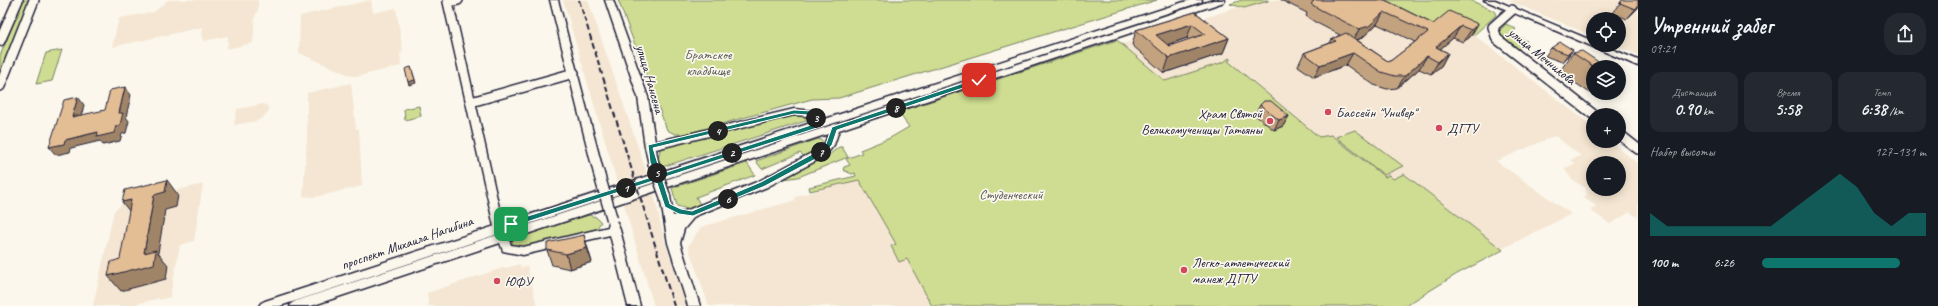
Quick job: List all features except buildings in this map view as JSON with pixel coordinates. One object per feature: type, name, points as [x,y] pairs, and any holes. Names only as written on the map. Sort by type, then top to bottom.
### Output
[{"type":"main road","points":[[554,0],[634,306]]},
{"type":"main road","name":"улица Нансена","points":[[609,0],[643,97],[653,162],[666,201],[674,243],[694,306]]},
{"type":"main road","name":"проспект Михаила Нагибина","points":[[265,306],[501,232],[820,129],[1198,0]]},
{"type":"main road","name":"проспект Михаила Нагибина","points":[[820,129],[834,128],[1221,0]]},
{"type":"main road","points":[[1488,0],[1586,42]]},
{"type":"main road","points":[[1610,52],[1638,64]]},
{"type":"main road","points":[[650,147],[794,112],[810,113],[825,136],[830,140]]},
{"type":"main road","points":[[669,222],[763,184],[821,153],[827,147],[834,128]]},
{"type":"main road","points":[[666,201],[679,212],[693,213]]},
{"type":"main road","points":[[674,243],[681,224],[693,213]]},
{"type":"main road","points":[[501,232],[507,248],[523,251],[613,224]]},
{"type":"main road","name":"проспект Михаила Нагибина","points":[[296,306],[501,232]]},
{"type":"street","points":[[0,41],[18,0]]},
{"type":"street","points":[[0,86],[34,0]]},
{"type":"street","points":[[458,0],[448,2],[501,232]]},
{"type":"street","name":"улица Мечникова","points":[[1512,10],[1493,27],[1493,31],[1497,39],[1586,109]]},
{"type":"street","points":[[471,102],[574,73]]},
{"type":"street","points":[[1626,140],[1638,149]]},
{"type":"shaded area","points":[[168,0],[258,0],[258,11],[255,15],[253,43],[227,49],[228,36],[204,41],[202,38],[203,27],[112,47],[119,18],[154,12]]},
{"type":"shaded area","points":[[371,0],[373,13],[396,8],[403,52],[400,53],[401,66],[359,76],[352,76],[299,53],[300,16]]},
{"type":"shaded area","points":[[563,0],[588,0],[654,194],[664,238],[686,306],[654,306]]},
{"type":"shaded area","name":"ДГТУ","points":[[1261,0],[1470,0],[1494,11],[1495,16],[1474,35],[1586,122],[1586,148],[1619,148],[1638,164],[1638,218],[1630,212],[1610,224],[1590,210],[1596,206],[1583,197],[1586,196],[1626,196],[1626,156],[1586,156],[1586,188],[1572,180],[1564,168],[1576,164],[1570,160],[1581,156],[1555,136],[1496,161],[1571,214],[1490,255],[1375,180],[1165,82],[1122,44]]},
{"type":"shaded area","points":[[1507,0],[1638,0],[1638,55],[1626,50],[1626,12],[1586,12],[1586,33]]},
{"type":"shaded area","points":[[351,83],[356,129],[359,129],[362,186],[315,197],[303,196],[307,139],[307,93]]},
{"type":"shaded area","points":[[263,104],[268,107],[269,111],[263,117],[257,121],[234,125],[237,109]]},
{"type":"shaded area","points":[[859,179],[897,244],[891,246],[899,261],[907,259],[932,306],[709,306],[688,246],[701,227],[796,200],[795,197]]},
{"type":"shaded area","points":[[203,184],[194,241],[180,245],[170,297],[159,300],[159,298],[129,306],[93,306],[114,211],[124,203]]},
{"type":"shaded area","name":"ЮФУ","points":[[520,264],[521,268],[527,266],[537,306],[429,306],[427,293],[506,267]]},
{"type":"green space","points":[[23,0],[30,0],[0,74],[0,56]]},
{"type":"green space","name":"Братское кладбище","points":[[618,0],[1157,0],[839,98],[812,99],[685,134],[675,134],[667,130]]},
{"type":"green space","points":[[1242,0],[1268,1],[1244,8],[1230,4]]},
{"type":"green space","points":[[1357,0],[1470,0],[1494,11],[1496,15],[1474,35],[1445,22],[1431,35]]},
{"type":"green space","points":[[1506,24],[1516,29],[1511,34],[1527,41],[1518,50],[1496,34]]},
{"type":"green space","name":"Студенческий","points":[[1117,40],[1165,81],[1224,62],[1229,58],[1231,59],[1228,61],[1319,137],[1331,135],[1385,177],[1389,175],[1393,179],[1404,174],[1503,250],[1457,274],[1405,306],[932,306],[907,259],[899,262],[891,246],[896,244],[859,180],[810,191],[809,187],[856,176],[855,173],[852,174],[843,170],[844,167],[850,165],[846,159],[862,153],[860,150],[890,138],[909,127],[898,112]]},
{"type":"green space","points":[[62,50],[52,81],[36,84],[46,53]]},
{"type":"green space","points":[[419,106],[421,116],[405,120],[404,109]]},
{"type":"green space","points":[[797,114],[803,114],[806,121],[662,167],[658,160],[660,150],[669,145]]},
{"type":"green space","points":[[1355,130],[1403,166],[1384,175],[1336,137]]},
{"type":"green space","points":[[818,139],[822,140],[822,146],[805,157],[800,153],[762,169],[756,161]]},
{"type":"green space","points":[[839,147],[842,147],[848,157],[798,177],[784,179],[829,155]]},
{"type":"green space","points":[[747,163],[755,175],[696,197],[701,206],[687,209],[677,206],[672,188]]},
{"type":"green space","points":[[589,215],[596,217],[601,222],[595,231],[528,247],[517,247],[512,245],[512,241],[517,237]]},
{"type":"railway","points":[[579,0],[674,306]]},
{"type":"place","name":"Бассейн \"Универ\"","points":[[1328,112]]},
{"type":"place","name":"Храм Святой Великомученицы Татьяны","points":[[1270,121]]},
{"type":"place","name":"ДГТУ","points":[[1439,128]]},
{"type":"place","name":"Легко-атлетический манеж ДГТУ","points":[[1184,270]]},
{"type":"place","name":"ЮФУ","points":[[497,281]]},
{"type":"route","points":[[511,224],[570,206],[627,187],[678,171],[821,124],[810,113],[794,112],[650,147],[653,162],[665,196],[667,205],[679,212],[693,213],[763,184],[821,153],[829,145],[834,128],[893,110],[979,80]]}]
